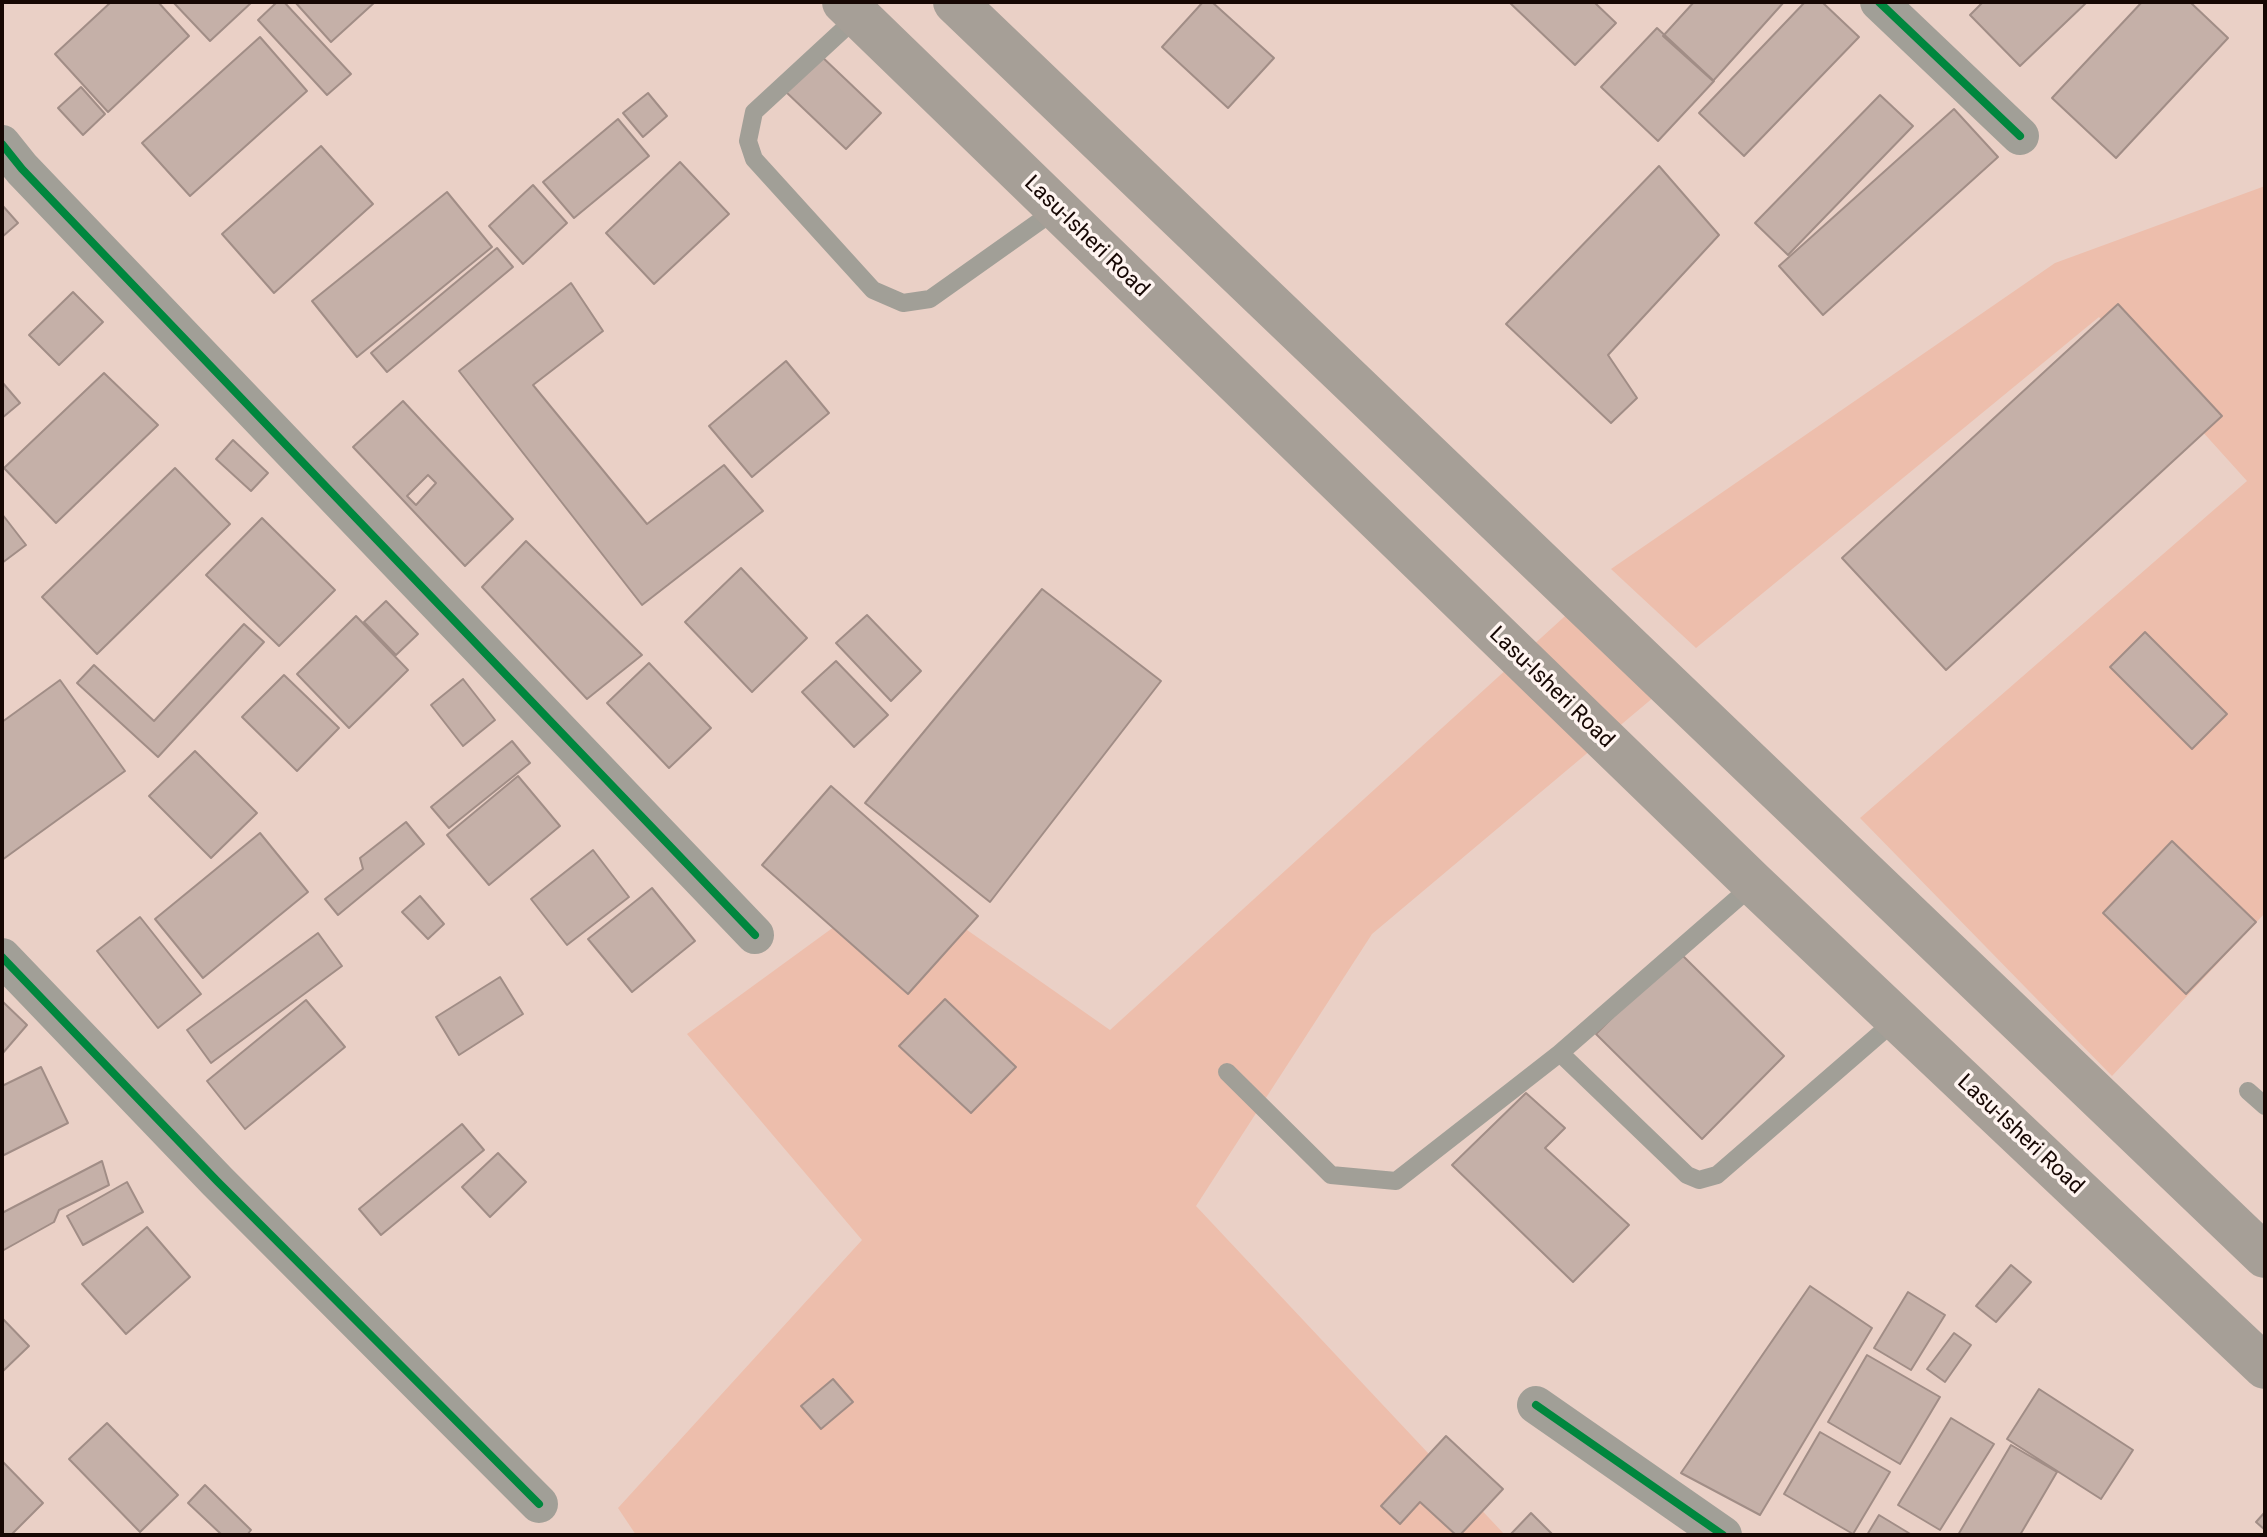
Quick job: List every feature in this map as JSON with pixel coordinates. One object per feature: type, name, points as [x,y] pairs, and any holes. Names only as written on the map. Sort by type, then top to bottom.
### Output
[{"type":"main road","points":[[965,5],[2265,1256]]},
{"type":"main road","name":"Lasu-Isheri Road","points":[[851,9],[1754,884],[2265,1367]]},
{"type":"street","points":[[1879,2],[2020,136]]},
{"type":"street","points":[[2,144],[22,169],[755,935]]},
{"type":"street","points":[[2,957],[217,1181],[539,1504]]},
{"type":"street","points":[[1536,1405],[1723,1535]]},
{"type":"lane","points":[[851,9],[754,112],[748,141],[754,159],[873,290],[903,303],[930,299],[1057,209]]},
{"type":"lane","points":[[1227,1072],[1331,1175],[1396,1181],[1560,1053],[1754,884]]},
{"type":"lane","points":[[1560,1053],[1687,1175],[1699,1180],[1717,1175],[1897,1019]]},
{"type":"lane","points":[[2248,1091],[2265,1106]]},
{"type":"shaded area","points":[[2265,186],[2265,913],[2112,1076],[1860,818],[2247,481],[2099,317],[1696,648],[1611,569],[2055,263]]},
{"type":"shaded area","points":[[1586,597],[1673,681],[1372,934],[1196,1206],[1505,1535],[636,1535],[618,1508],[862,1240],[687,1034],[897,881],[1110,1030]]},
{"type":"building","points":[[111,2],[158,2],[189,36],[108,112],[55,54]]},
{"type":"building","points":[[173,2],[252,2],[210,41]]},
{"type":"building","points":[[277,2],[284,2],[351,74],[327,95],[258,20]]},
{"type":"building","points":[[295,2],[375,2],[331,42]]},
{"type":"building","points":[[1203,2],[1212,2],[1274,58],[1228,108],[1162,47]]},
{"type":"building","points":[[1509,2],[1594,2],[1616,23],[1575,65]]},
{"type":"building","points":[[1694,2],[1784,2],[1713,81],[1663,36]]},
{"type":"building","points":[[1805,2],[1822,2],[1859,37],[1744,156],[1699,113]]},
{"type":"building","points":[[1983,2],[2087,2],[2020,66],[1970,15]]},
{"type":"building","points":[[2142,2],[2190,2],[2228,38],[2116,158],[2052,98]]},
{"type":"building","points":[[1657,28],[1714,81],[1658,141],[1601,87]]},
{"type":"building","points":[[260,37],[307,91],[190,196],[142,143]]},
{"type":"building","points":[[819,54],[881,113],[846,149],[785,91]]},
{"type":"building","points":[[81,87],[105,114],[83,135],[58,108]]},
{"type":"building","points":[[648,93],[667,116],[643,137],[623,113]]},
{"type":"building","points":[[1880,95],[1913,126],[1788,255],[1755,223]]},
{"type":"building","points":[[1954,109],[1998,157],[1823,315],[1779,266]]},
{"type":"building","points":[[618,119],[649,156],[574,218],[543,182]]},
{"type":"building","points":[[321,146],[373,204],[274,293],[222,234]]},
{"type":"building","points":[[680,162],[729,214],[654,284],[606,233]]},
{"type":"building","points":[[1659,166],[1719,235],[1608,355],[1637,398],[1611,423],[1506,324]]},
{"type":"building","points":[[533,185],[567,223],[523,264],[489,226]]},
{"type":"building","points":[[447,192],[492,247],[357,357],[312,301]]},
{"type":"building","points":[[2,205],[18,223],[2,237]]},
{"type":"building","points":[[497,248],[513,267],[387,372],[371,353]]},
{"type":"building","points":[[571,283],[603,331],[533,385],[647,524],[724,465],[763,511],[642,605],[459,371]]},
{"type":"building","points":[[73,292],[103,322],[59,365],[29,335]]},
{"type":"building","points":[[2118,304],[2222,416],[1946,670],[1842,558]]},
{"type":"building","points":[[786,361],[829,413],[752,477],[709,426]]},
{"type":"building","points":[[104,373],[158,425],[56,523],[4,468]]},
{"type":"building","points":[[2,382],[20,403],[2,418]]},
{"type":"building","points":[[403,401],[513,519],[465,566],[353,447]],"holes":[[[428,475],[436,483],[416,505],[407,496]]]},
{"type":"building","points":[[233,440],[268,473],[251,491],[216,459]]},
{"type":"building","points":[[175,468],[230,524],[97,654],[42,597]]},
{"type":"building","points":[[2,514],[26,545],[2,563]]},
{"type":"building","points":[[262,518],[335,590],[279,646],[206,575]]},
{"type":"building","points":[[526,541],[642,655],[587,699],[482,587]]},
{"type":"building","points":[[741,568],[807,638],[752,692],[685,622]]},
{"type":"building","points":[[1042,589],[1161,681],[990,902],[865,803]]},
{"type":"building","points":[[386,601],[418,634],[396,655],[364,622]]},
{"type":"building","points":[[867,615],[921,671],[891,701],[836,643]]},
{"type":"building","points":[[356,616],[408,670],[349,728],[297,674]]},
{"type":"building","points":[[244,624],[264,642],[158,757],[77,683],[94,665],[154,721]]},
{"type":"building","points":[[2145,632],[2227,714],[2192,749],[2110,667]]},
{"type":"building","points":[[836,661],[888,715],[854,747],[802,692]]},
{"type":"building","points":[[649,663],[711,728],[669,768],[607,703]]},
{"type":"building","points":[[284,675],[339,728],[297,771],[242,717]]},
{"type":"building","points":[[463,679],[495,720],[463,746],[431,705]]},
{"type":"building","points":[[60,680],[125,771],[2,860],[2,722]]},
{"type":"building","points":[[512,741],[530,763],[449,828],[431,807]]},
{"type":"building","points":[[195,751],[257,813],[211,858],[149,796]]},
{"type":"building","points":[[518,776],[560,826],[489,885],[447,835]]},
{"type":"building","points":[[831,786],[978,916],[908,994],[762,865]]},
{"type":"building","points":[[406,822],[424,844],[338,915],[325,899],[363,869],[360,858]]},
{"type":"building","points":[[260,833],[308,892],[203,978],[155,919]]},
{"type":"building","points":[[2172,841],[2256,922],[2186,994],[2103,913]]},
{"type":"building","points":[[593,850],[629,897],[567,945],[531,899]]},
{"type":"building","points":[[652,888],[695,941],[632,992],[588,939]]},
{"type":"building","points":[[420,896],[444,924],[428,939],[402,912]]},
{"type":"building","points":[[140,917],[201,994],[158,1028],[97,951]]},
{"type":"building","points":[[318,933],[342,966],[211,1063],[187,1030]]},
{"type":"building","points":[[1678,951],[1784,1056],[1702,1139],[1596,1034]]},
{"type":"building","points":[[500,977],[523,1014],[459,1055],[436,1017]]},
{"type":"building","points":[[945,999],[1016,1067],[971,1113],[899,1046]]},
{"type":"building","points":[[306,1000],[345,1047],[245,1129],[207,1081]]},
{"type":"building","points":[[2,1001],[27,1025],[2,1054]]},
{"type":"building","points":[[41,1067],[68,1123],[2,1156],[2,1086]]},
{"type":"building","points":[[1526,1093],[1565,1128],[1545,1148],[1629,1225],[1573,1282],[1452,1165]]},
{"type":"building","points":[[462,1124],[484,1150],[381,1235],[359,1209]]},
{"type":"building","points":[[498,1153],[526,1182],[490,1217],[462,1187]]},
{"type":"building","points":[[102,1161],[109,1185],[59,1210],[54,1222],[2,1251],[2,1213]]},
{"type":"building","points":[[127,1182],[143,1212],[83,1245],[67,1216]]},
{"type":"building","points":[[147,1227],[190,1277],[126,1334],[82,1284]]},
{"type":"building","points":[[2011,1265],[2031,1282],[1996,1322],[1976,1306]]},
{"type":"building","points":[[1810,1286],[1872,1328],[1760,1515],[1681,1473]]},
{"type":"building","points":[[1908,1292],[1945,1315],[1911,1370],[1874,1348]]},
{"type":"building","points":[[2,1318],[29,1346],[2,1372]]},
{"type":"building","points":[[1954,1333],[1971,1345],[1945,1382],[1927,1369]]},
{"type":"building","points":[[1867,1355],[1940,1397],[1900,1464],[1828,1422]]},
{"type":"building","points":[[833,1379],[853,1402],[821,1429],[801,1406]]},
{"type":"building","points":[[2039,1389],[2133,1450],[2101,1499],[2007,1439]]},
{"type":"building","points":[[1951,1418],[1994,1444],[1940,1530],[1898,1505]]},
{"type":"building","points":[[107,1423],[178,1495],[140,1532],[69,1459]]},
{"type":"building","points":[[1820,1432],[1890,1472],[1853,1534],[1784,1494]]},
{"type":"building","points":[[1446,1436],[1503,1489],[1460,1535],[1456,1535],[1420,1502],[1400,1524],[1381,1506]]},
{"type":"building","points":[[2011,1445],[2057,1472],[2020,1535],[1958,1535]]},
{"type":"building","points":[[2,1461],[43,1503],[11,1535],[2,1535]]},
{"type":"building","points":[[205,1485],[251,1530],[247,1535],[222,1535],[188,1503]]},
{"type":"building","points":[[2265,1512],[2265,1530],[2256,1522]]},
{"type":"building","points":[[1531,1513],[1553,1535],[1510,1535]]},
{"type":"building","points":[[1879,1515],[1912,1535],[1867,1535]]},
{"type":"cycle path","points":[[1879,2],[2020,136]]},
{"type":"cycle path","points":[[2,144],[22,169],[755,935]]},
{"type":"cycle path","points":[[2,957],[217,1181],[539,1504]]},
{"type":"cycle path","points":[[1536,1405],[1723,1535]]}]
